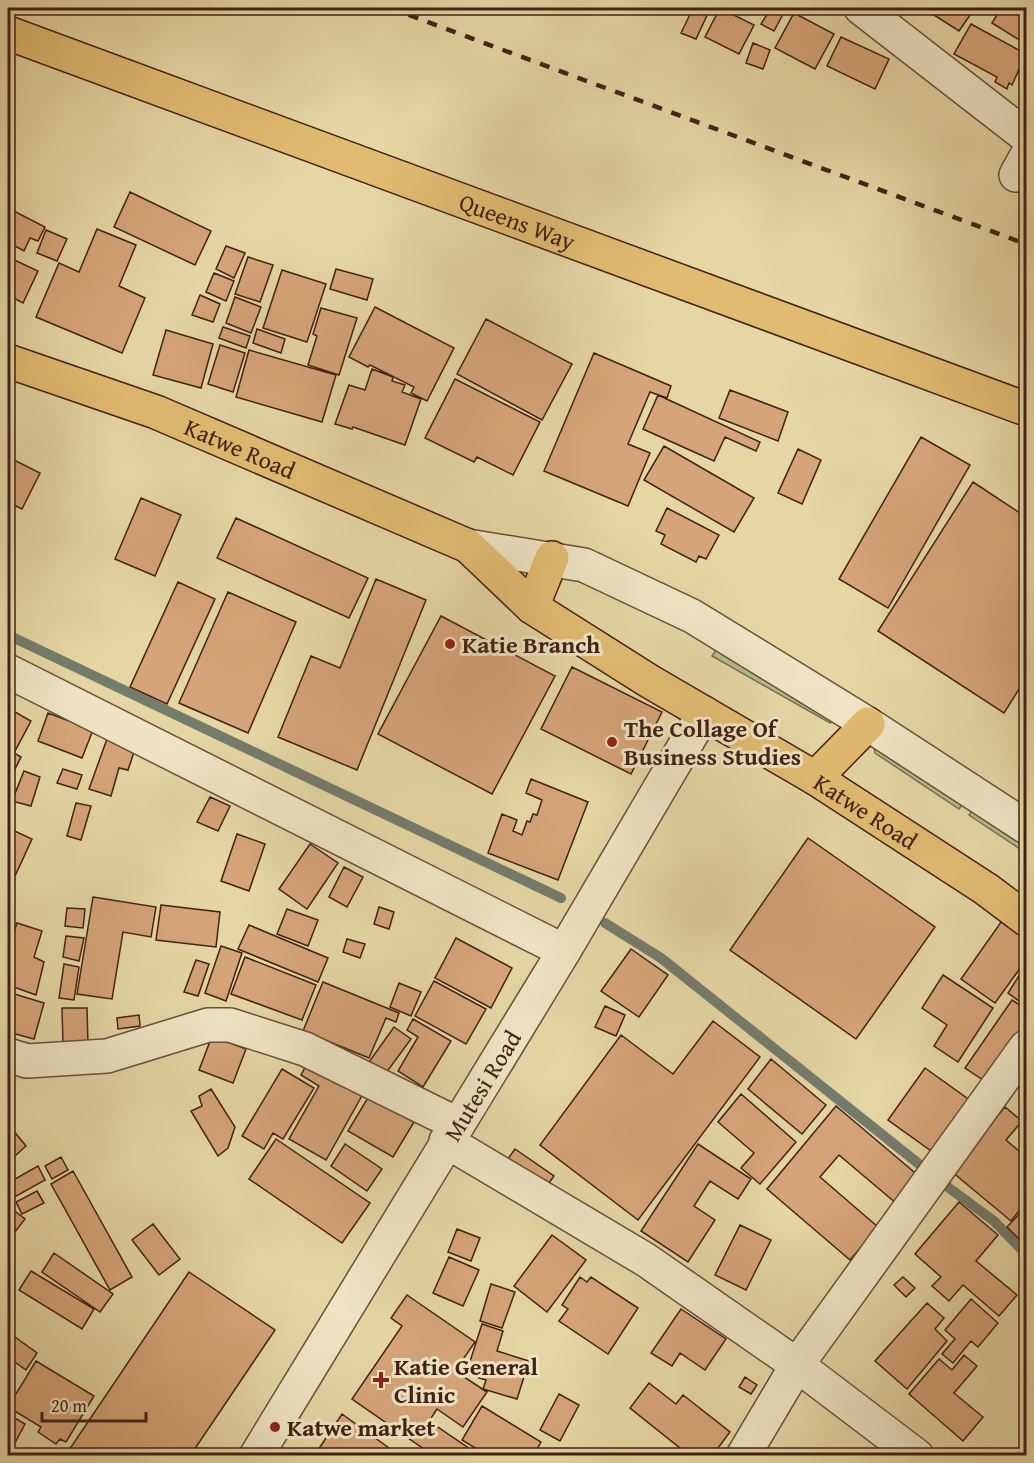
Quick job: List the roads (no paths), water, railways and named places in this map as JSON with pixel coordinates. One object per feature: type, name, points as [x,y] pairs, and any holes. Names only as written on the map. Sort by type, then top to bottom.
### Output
[{"type":"highway","name":"Queens Way","points":[[8,33],[1026,409]]},
{"type":"highway","name":"Katwe Road","points":[[8,361],[156,412],[468,546],[532,607],[649,681],[815,778],[986,889],[1026,919]]},
{"type":"highway","points":[[532,607],[552,558]]},
{"type":"highway","points":[[815,778],[868,724]]},
{"type":"street","points":[[861,8],[1026,136]]},
{"type":"street","name":"Katwe Road","points":[[468,546],[552,558],[584,566],[692,616],[868,724],[1026,827]]},
{"type":"street","points":[[8,671],[564,951]]},
{"type":"street","name":"Mutesi Road","points":[[256,1455],[451,1132],[564,951],[704,713]]},
{"type":"street","points":[[8,1055],[27,1061],[107,1056],[208,1025],[230,1025],[305,1049],[451,1132],[646,1260],[797,1365],[917,1455]]},
{"type":"street","points":[[743,1455],[797,1365],[1026,1047]]},
{"type":"waterway","points":[[8,635],[561,898]]},
{"type":"waterway","points":[[605,923],[661,958],[919,1164]]},
{"type":"waterway","points":[[945,1185],[994,1221],[1026,1254]]},
{"type":"railway","points":[[390,8],[1026,244]]},
{"type":"place","name":"Katie Branch","points":[[450,644]]},
{"type":"place","name":"The Collage Of Business Studies","points":[[612,742]]},
{"type":"place","name":"Katie General Clinic","points":[[381,1380]]},
{"type":"place","name":"Katwe market","points":[[275,1427]]}]
